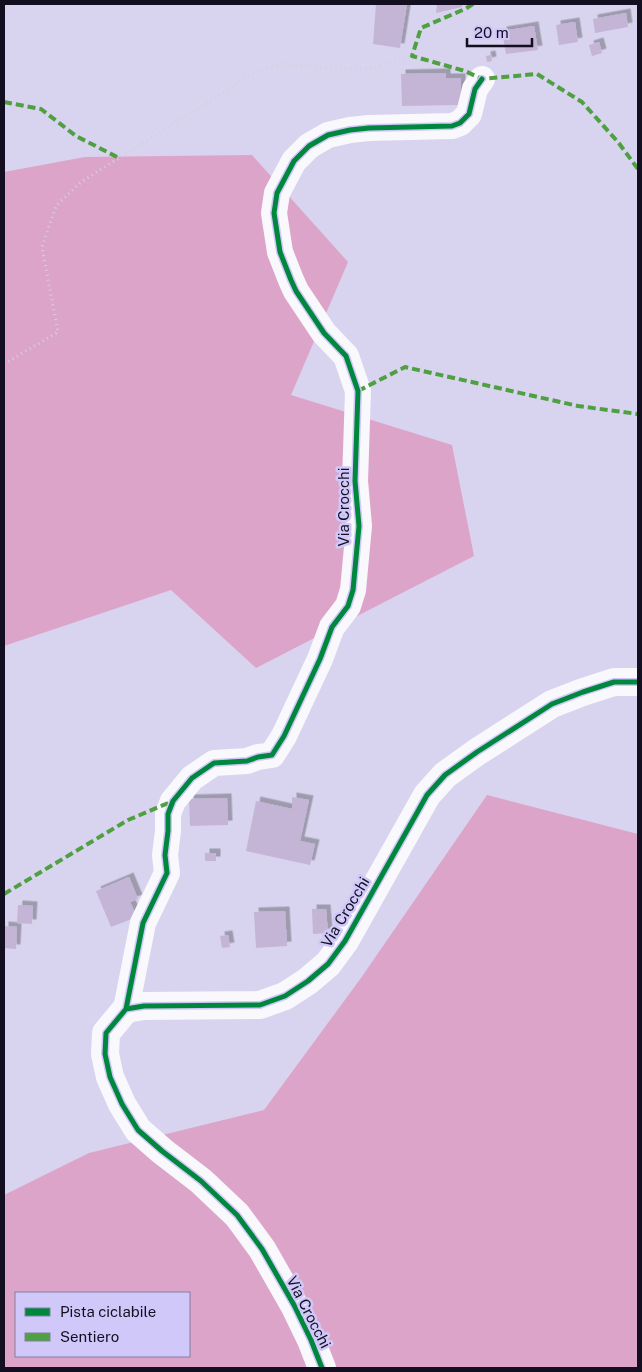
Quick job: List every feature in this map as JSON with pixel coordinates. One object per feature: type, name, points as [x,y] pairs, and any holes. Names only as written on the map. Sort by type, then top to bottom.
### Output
[{"type":"street","name":"Via Crocchi","points":[[322,1368],[294,1305],[262,1249],[237,1215],[201,1181],[138,1130],[122,1104],[110,1077],[105,1054],[106,1033],[126,1009],[143,923],[167,873],[165,854],[168,814],[173,801],[192,778],[214,763],[247,760],[272,755],[284,736],[320,659],[332,627],[348,606],[353,590],[358,526],[355,481],[358,391],[346,356],[324,333],[296,291],[280,252],[274,213],[279,188],[294,161],[309,146],[328,135],[369,128],[452,126],[460,123],[469,114],[475,90],[482,79]]},
{"type":"street","name":"Via Crocchi","points":[[126,1009],[144,1006],[260,1004],[285,996],[308,981],[328,964],[345,941],[427,795],[445,775],[552,704],[614,682],[638,682]]},
{"type":"path","points":[[4,364],[58,332],[42,247],[56,206],[81,182],[251,75],[283,63],[327,69],[371,69],[412,56]]},
{"type":"shaded area","points":[[252,155],[348,262],[291,395],[452,445],[474,556],[256,668],[171,590],[4,646],[4,172],[85,157]]},
{"type":"shaded area","points":[[487,795],[638,834],[638,1368],[4,1368],[4,1195],[89,1153],[264,1110],[361,978]]},
{"type":"building","points":[[376,4],[407,4],[400,48],[373,44]]},
{"type":"building","points":[[437,4],[462,4],[462,7],[436,13]]},
{"type":"building","points":[[626,13],[628,27],[595,33],[593,19]]},
{"type":"building","points":[[575,22],[578,42],[559,45],[556,25]]},
{"type":"building","points":[[534,26],[538,50],[506,54],[502,31]]},
{"type":"building","points":[[599,42],[602,53],[592,56],[589,45]]},
{"type":"building","points":[[491,55],[492,61],[487,62],[486,56]]},
{"type":"building","points":[[446,73],[446,78],[461,78],[461,105],[402,106],[401,74]]},
{"type":"building","points":[[292,797],[309,800],[300,841],[315,844],[310,865],[246,851],[256,801],[292,809]]},
{"type":"building","points":[[227,798],[228,825],[190,826],[189,799]]},
{"type":"building","points":[[205,853],[216,853],[216,861],[205,861]]},
{"type":"building","points":[[129,877],[138,899],[130,902],[137,917],[111,927],[96,891]]},
{"type":"building","points":[[18,905],[33,906],[32,924],[17,923]]},
{"type":"building","points":[[312,909],[326,909],[328,933],[313,934]]},
{"type":"building","points":[[285,911],[287,946],[256,948],[254,912]]},
{"type":"building","points":[[4,926],[17,927],[16,949],[4,948]]},
{"type":"building","points":[[228,935],[230,947],[222,948],[220,936]]},
{"type":"marked path","points":[[473,4],[421,28],[412,56],[465,71],[482,79],[537,74],[582,102],[618,142],[638,169]]},
{"type":"marked path","points":[[4,102],[41,109],[76,136],[119,158]]},
{"type":"marked path","points":[[358,391],[405,367],[578,406],[638,414]]},
{"type":"marked path","points":[[4,894],[128,820],[173,801]]},
{"type":"cycle path","points":[[126,1009],[143,923],[167,873],[165,855],[168,814],[173,801],[192,778],[214,763],[247,761],[272,755],[284,736],[320,659],[332,627],[348,606],[353,590],[359,526],[355,481],[358,391],[346,356],[324,333],[296,291],[291,280],[280,252],[274,213],[277,193],[294,161],[309,146],[328,135],[369,128],[452,126],[460,123],[469,114],[475,89],[482,79]]},
{"type":"cycle path","points":[[322,1368],[294,1305],[262,1249],[237,1215],[201,1181],[138,1130],[122,1104],[110,1077],[105,1054],[106,1033],[126,1009],[144,1006],[260,1005],[285,996],[308,981],[328,964],[345,941],[427,795],[445,775],[552,704],[614,682],[638,682]]}]
